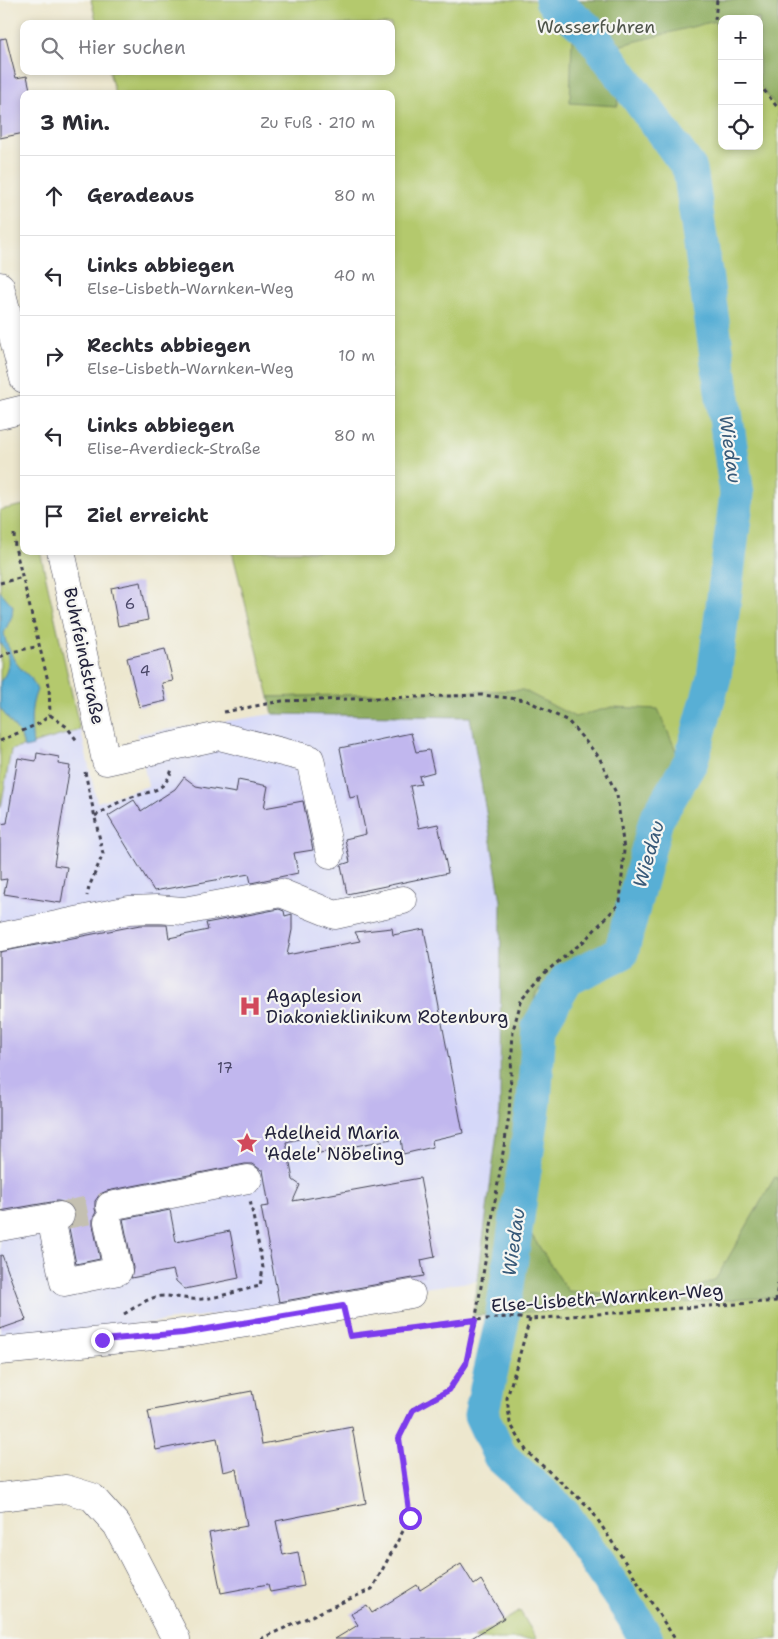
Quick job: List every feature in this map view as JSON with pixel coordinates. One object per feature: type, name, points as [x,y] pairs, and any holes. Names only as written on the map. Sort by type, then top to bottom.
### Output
[{"type":"street","points":[[0,286],[20,364]]},
{"type":"street","points":[[0,415],[20,410]]},
{"type":"street","name":"Buhrfeindstraße","points":[[62,555],[94,762]]},
{"type":"street","points":[[94,762],[220,736],[310,759],[330,854]]},
{"type":"street","points":[[0,937],[129,910],[157,909],[184,911],[281,893],[335,915],[403,900]]},
{"type":"street","points":[[0,1227],[56,1217],[64,1282],[118,1271],[109,1214],[248,1180]]},
{"type":"street","points":[[0,1351],[183,1333],[411,1294]]},
{"type":"street","points":[[0,1497],[66,1489],[92,1497],[117,1525],[176,1639]]},
{"type":"path","points":[[717,0],[715,20],[718,24]]},
{"type":"path","points":[[763,89],[778,108]]},
{"type":"path","points":[[14,534],[15,547],[49,685],[50,715]]},
{"type":"path","points":[[0,583],[22,577]]},
{"type":"path","points":[[0,657],[11,652],[40,646]]},
{"type":"path","points":[[215,714],[282,701],[482,695],[526,700],[568,721],[599,756],[617,795],[624,850],[620,903],[584,941],[543,974],[522,998],[513,1030],[509,1116],[466,1364],[449,1390],[413,1410],[399,1438],[410,1518],[372,1589],[260,1639]]},
{"type":"path","points":[[0,741],[40,723],[50,715]]},
{"type":"path","points":[[50,715],[67,727],[79,744]]},
{"type":"path","points":[[95,816],[129,798],[163,786],[170,776],[178,745]]},
{"type":"path","points":[[88,887],[103,854],[95,816],[94,762]]},
{"type":"path","points":[[139,1304],[166,1296],[182,1299],[202,1299],[260,1286],[263,1268],[251,1208],[248,1180]]},
{"type":"path","points":[[777,1301],[778,1284]]},
{"type":"path","name":"Else-Lisbeth-Warnken-Weg","points":[[343,1306],[350,1336],[508,1317],[530,1319],[777,1301]]},
{"type":"path","points":[[530,1319],[507,1398],[510,1423],[527,1452],[590,1508],[674,1639]]},
{"type":"shaded area","name":"Agaplesion Diakonieklinikum Rotenburg","points":[[20,506],[20,555],[41,555],[97,802],[148,786],[137,734],[273,714],[470,716],[501,901],[500,1110],[478,1281],[0,1342],[0,510]]},
{"type":"green space","points":[[91,0],[778,0],[778,1639],[636,1639],[564,1532],[539,1503],[509,1480],[481,1447],[470,1415],[474,1384],[493,1306],[536,992],[523,691],[269,697],[233,555],[395,555],[395,90],[114,90],[110,75],[395,75],[395,20],[96,20]]},
{"type":"green space","name":"Wasserfuhren","points":[[547,0],[778,0],[778,108],[763,90],[763,15],[718,15],[718,33],[715,21],[614,47],[618,106],[570,103],[572,39]]},
{"type":"green space","points":[[20,506],[20,555],[41,555],[80,730],[11,750],[0,808],[0,510]]},
{"type":"green space","points":[[523,690],[575,717],[612,707],[658,709],[677,753],[651,809],[632,857],[613,947],[563,973],[536,992],[528,1042],[549,1041],[537,1148],[531,1234],[568,1291],[676,1298],[716,1279],[775,1177],[778,1178],[778,1297],[473,1316],[500,1110],[501,901],[470,717],[273,714],[269,697]]},
{"type":"green space","points":[[520,1611],[537,1639],[473,1639]]},
{"type":"water","points":[[0,591],[13,606],[12,616],[4,633],[6,642],[14,660],[31,678],[37,690],[34,697],[31,725],[33,746],[24,748],[21,736],[0,708],[0,682],[8,668],[8,657],[0,643]]},
{"type":"building","points":[[6,38],[16,78],[27,76],[30,90],[20,90],[20,134],[0,138],[0,39]]},
{"type":"building","points":[[141,582],[148,620],[118,626],[111,588]]},
{"type":"building","points":[[165,649],[173,681],[162,683],[166,701],[139,707],[127,658]]},
{"type":"building","points":[[411,733],[416,752],[429,750],[434,772],[419,776],[421,784],[410,786],[419,828],[438,824],[448,873],[347,894],[341,865],[350,862],[345,839],[366,834],[358,796],[350,798],[340,748]]},
{"type":"building","points":[[37,753],[59,757],[58,764],[70,766],[54,865],[67,867],[61,903],[4,894],[7,879],[0,880],[0,824],[7,823],[18,758],[36,761]]},
{"type":"building","points":[[184,777],[196,786],[236,793],[238,780],[268,786],[264,808],[303,801],[313,850],[294,853],[298,873],[251,883],[249,874],[154,891],[108,816],[134,800],[141,811],[175,789]]},
{"type":"building","points":[[279,909],[284,911],[285,916],[292,914],[292,930],[287,955],[360,941],[355,932],[392,928],[393,935],[424,929],[463,1133],[432,1140],[433,1147],[403,1154],[401,1137],[320,1153],[317,1135],[286,1142],[293,1180],[300,1185],[293,1201],[420,1178],[435,1257],[421,1260],[424,1276],[279,1302],[261,1207],[269,1206],[263,1170],[253,1164],[107,1191],[100,1194],[95,1201],[96,1212],[93,1218],[93,1225],[100,1259],[76,1264],[69,1228],[74,1222],[75,1214],[72,1206],[66,1202],[57,1201],[0,1211],[0,952],[140,925],[167,925],[169,938],[208,930],[206,923]]},
{"type":"building","points":[[170,1210],[176,1242],[230,1231],[239,1278],[185,1289],[176,1281],[173,1270],[131,1278],[133,1268],[123,1219]]},
{"type":"building","points":[[2,1255],[26,1320],[0,1329],[0,1256]]},
{"type":"building","points":[[252,1391],[262,1444],[352,1427],[366,1503],[276,1521],[283,1555],[298,1552],[304,1586],[270,1592],[268,1584],[221,1593],[209,1533],[247,1526],[236,1469],[223,1472],[217,1438],[156,1450],[148,1411]]},
{"type":"building","points":[[461,1564],[474,1585],[481,1580],[504,1618],[470,1639],[335,1639],[358,1625],[351,1614],[367,1605],[372,1613],[417,1585],[420,1590]]},
{"type":"waterway","name":"Wiedau","points":[[552,0],[589,31],[690,169],[737,494],[714,677],[691,761],[656,820],[621,953],[567,979],[539,1027],[534,1103],[501,1326],[481,1415],[500,1456],[563,1513],[634,1617],[646,1639]]},
{"type":"tunnel","points":[[60,1216],[110,1206]]},
{"type":"place","name":"Agaplesion Diakonieklinikum Rotenburg","points":[[250,1006]]},
{"type":"place","name":"Adelheid Maria 'Adele' Nöbeling","points":[[247,1143]]},
{"type":"route","points":[[102,1340],[183,1333],[343,1306],[350,1336],[475,1320],[466,1364],[449,1390],[413,1410],[399,1438],[410,1518]]}]
